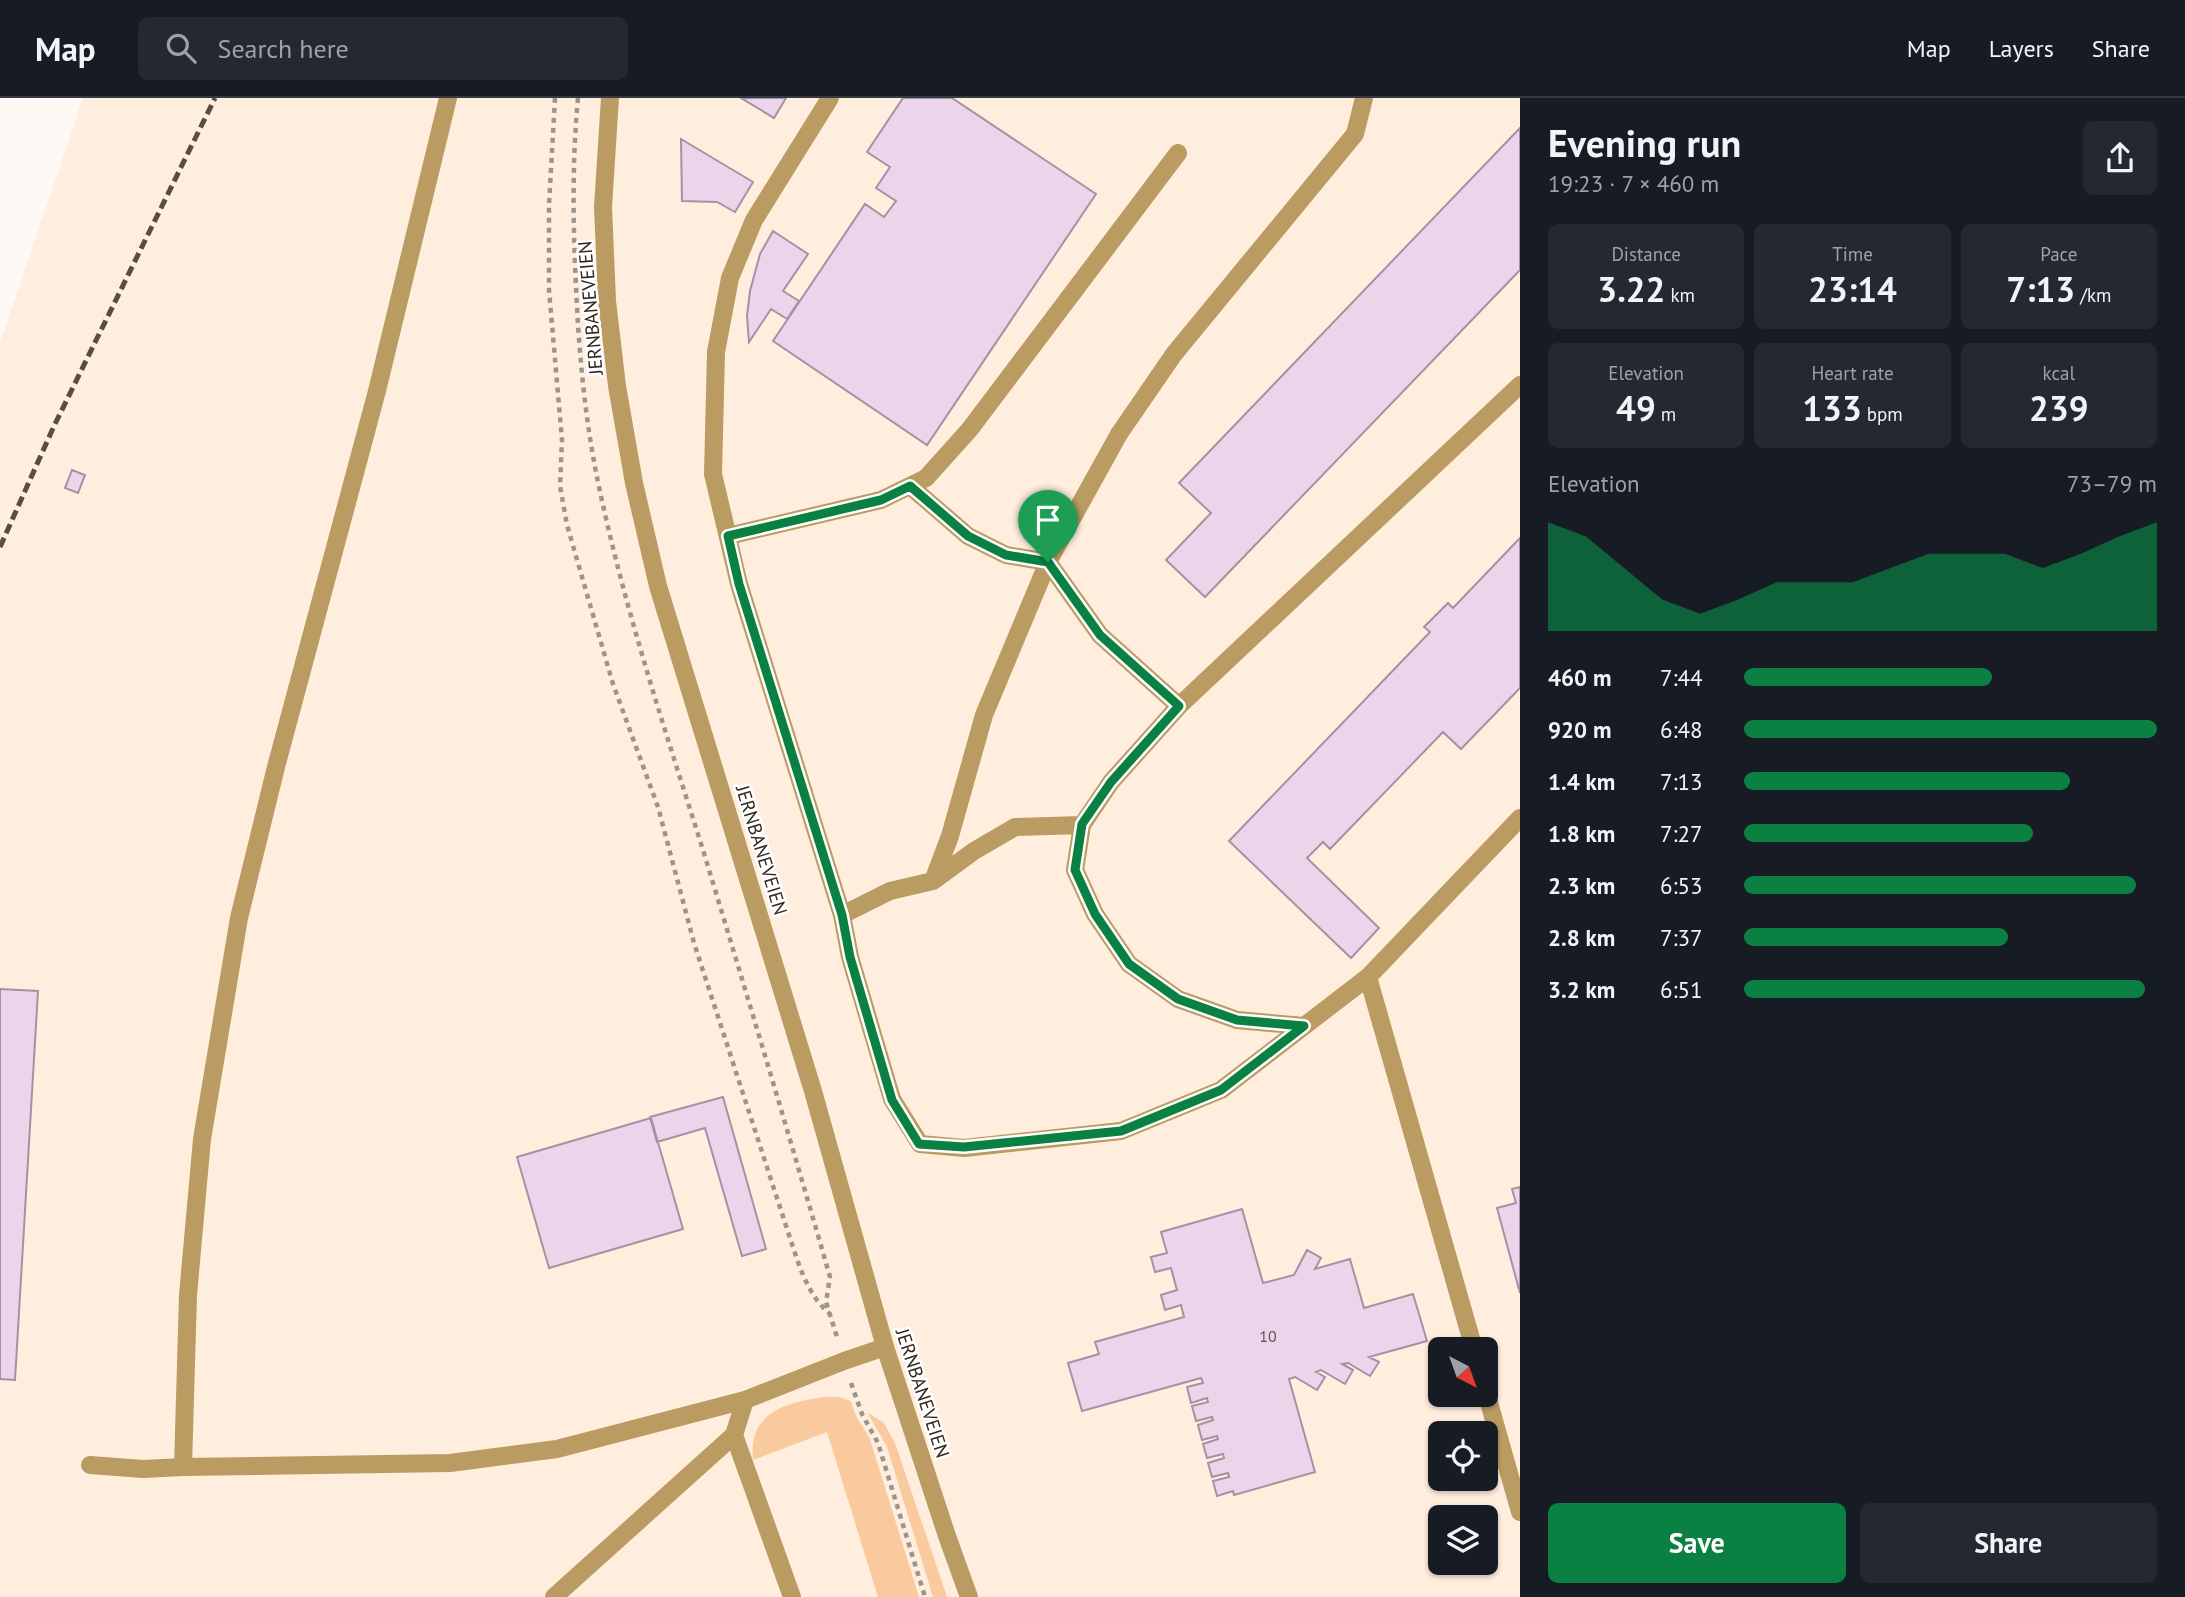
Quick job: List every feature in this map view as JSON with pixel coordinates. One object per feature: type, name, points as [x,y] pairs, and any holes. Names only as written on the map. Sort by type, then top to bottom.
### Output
[{"type":"street","points":[[183,1468],[188,1295],[202,1139],[239,918],[377,391],[448,98]]},
{"type":"street","name":"JERNBANEVEIEN","points":[[610,98],[603,207],[607,301],[617,386],[634,483],[658,586],[813,1091],[886,1348],[969,1597]]},
{"type":"street","points":[[830,98],[754,220],[730,278],[716,352],[713,474],[739,584],[842,915],[850,957],[892,1100],[919,1144],[964,1147],[1121,1131],[1221,1090],[1367,977],[1520,818]]},
{"type":"street","points":[[933,881],[950,836],[984,715],[1048,562],[1119,434],[1174,354],[1355,134],[1364,98]]},
{"type":"street","points":[[728,536],[881,500],[926,478],[970,429],[1178,153]]},
{"type":"street","points":[[1304,1026],[1237,1020],[1178,999],[1129,964],[1095,914],[1075,870],[1082,824],[1111,782],[1179,706],[1520,385]]},
{"type":"street","points":[[910,486],[968,536],[1006,555],[1048,562],[1100,635],[1179,706]]},
{"type":"street","points":[[842,915],[890,891],[933,881],[974,851],[1015,827],[1082,824]]},
{"type":"street","points":[[1367,977],[1471,1337]]},
{"type":"street","points":[[90,1465],[114,1468],[183,1468],[450,1463],[558,1449],[745,1400],[844,1361],[886,1348]]},
{"type":"street","points":[[554,1597],[734,1435],[745,1400]]},
{"type":"street","points":[[1490,1407],[1520,1512]]},
{"type":"street","points":[[734,1435],[792,1597]]},
{"type":"path","points":[[555,98],[549,205],[549,290],[562,440],[560,486],[567,525],[613,684],[658,807],[694,943],[802,1274],[817,1303],[830,1313]]},
{"type":"shaded area","points":[[83,98],[1520,98],[1520,1597],[0,1597],[0,343]]},
{"type":"shaded area","points":[[839,1397],[851,1401],[855,1414],[870,1439],[919,1597],[878,1597],[827,1432],[753,1460],[756,1431],[772,1413],[796,1403]]},
{"type":"shaded area","points":[[867,1412],[884,1423],[895,1443],[947,1597],[933,1597],[887,1447]]},
{"type":"building","points":[[741,98],[786,98],[774,118]]},
{"type":"building","points":[[903,98],[952,98],[1096,194],[927,445],[773,341],[865,204],[884,217],[896,201],[876,188],[890,167],[867,152]]},
{"type":"building","points":[[1520,128],[1520,270],[1205,597],[1166,560],[1211,513],[1179,483]]},
{"type":"building","points":[[681,139],[753,182],[735,212],[717,202],[682,201]]},
{"type":"building","points":[[773,231],[808,254],[783,291],[799,301],[787,319],[771,309],[749,342],[747,316],[750,291],[760,254]]},
{"type":"building","points":[[72,470],[85,475],[78,493],[65,488]]},
{"type":"building","points":[[1520,538],[1520,688],[1461,749],[1443,732],[1330,849],[1323,842],[1307,858],[1379,928],[1351,958],[1229,841],[1430,632],[1424,627],[1448,603],[1453,608]]},
{"type":"building","points":[[0,989],[38,991],[15,1380],[0,1379]]},
{"type":"building","points":[[723,1097],[766,1249],[742,1256],[705,1128],[657,1142],[650,1117]]},
{"type":"building","points":[[651,1118],[683,1229],[549,1268],[517,1157]]},
{"type":"building","points":[[1520,1187],[1520,1293],[1497,1208],[1516,1203],[1512,1189]]},
{"type":"building","points":[[1242,1209],[1263,1283],[1294,1275],[1307,1250],[1321,1258],[1315,1269],[1350,1259],[1364,1308],[1413,1294],[1427,1341],[1369,1357],[1379,1362],[1370,1376],[1348,1363],[1342,1364],[1353,1370],[1345,1384],[1321,1370],[1316,1372],[1325,1377],[1317,1390],[1295,1377],[1289,1379],[1315,1472],[1234,1495],[1233,1491],[1217,1496],[1213,1481],[1229,1477],[1228,1473],[1212,1477],[1208,1463],[1224,1458],[1223,1454],[1207,1458],[1203,1444],[1218,1439],[1217,1436],[1202,1440],[1198,1425],[1213,1420],[1212,1417],[1196,1421],[1192,1406],[1208,1402],[1207,1398],[1191,1403],[1187,1387],[1203,1383],[1201,1378],[1082,1411],[1068,1363],[1099,1354],[1095,1342],[1184,1317],[1181,1305],[1165,1310],[1161,1295],[1177,1290],[1171,1268],[1155,1272],[1151,1257],[1167,1253],[1161,1232]]},
{"type":"railway","points":[[0,547],[54,426],[215,98]]},
{"type":"route","points":[[910,486],[968,536],[1006,555],[1048,562],[1100,635],[1179,706],[1111,782],[1082,824],[1075,870],[1095,914],[1129,964],[1178,999],[1237,1020],[1304,1026],[1221,1090],[1121,1131],[964,1147],[919,1144],[892,1100],[850,957],[842,915],[739,584],[728,536],[881,500],[910,486]]}]
